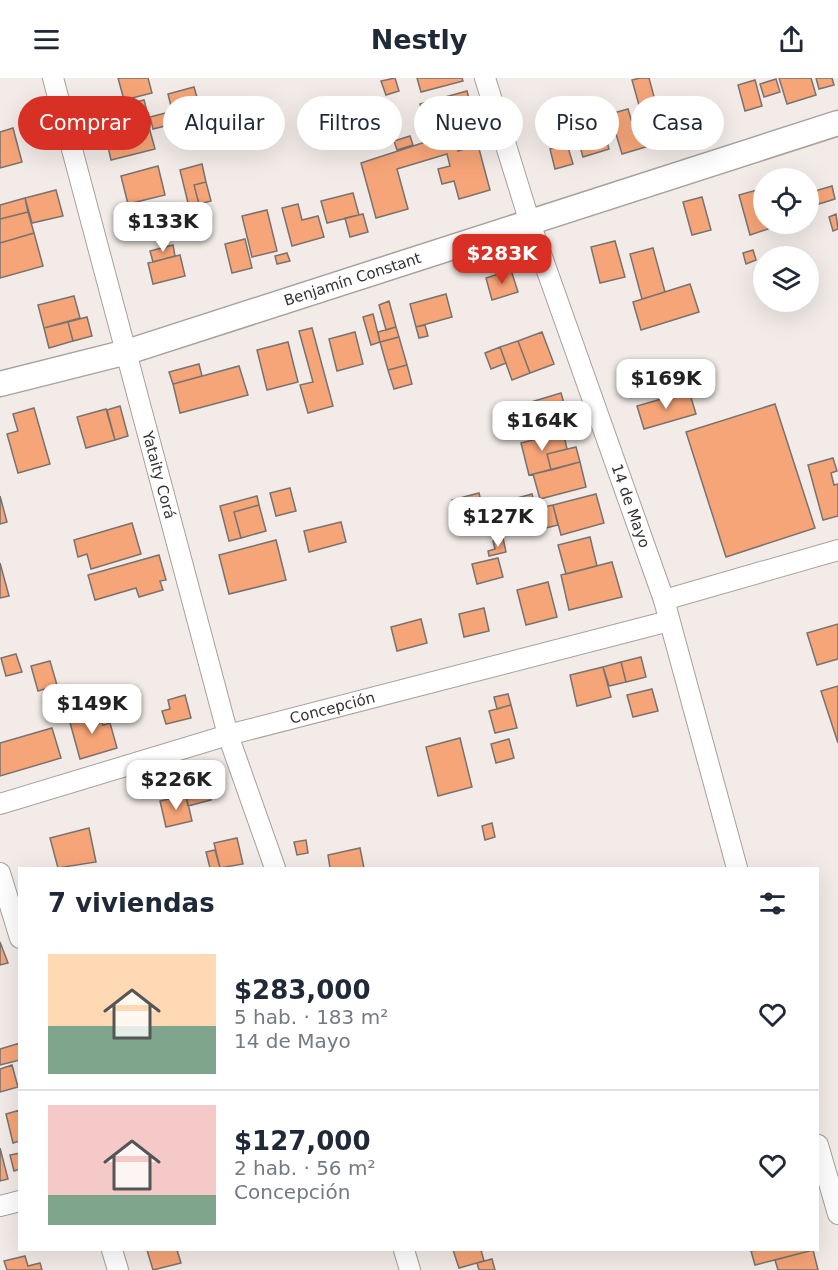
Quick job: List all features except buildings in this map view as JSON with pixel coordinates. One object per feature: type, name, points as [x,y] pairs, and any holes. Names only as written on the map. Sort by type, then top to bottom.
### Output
[{"type":"street","name":"Yataity Corá","points":[[53,78],[228,735],[275,867]]},
{"type":"street","name":"14 de Mayo","points":[[485,78],[530,223],[664,600],[737,867]]},
{"type":"street","name":"Benjamín Constant","points":[[0,384],[127,352],[838,123]]},
{"type":"street","points":[[664,600],[838,550]]},
{"type":"street","name":"Concepción","points":[[0,804],[228,735],[669,621]]},
{"type":"street","points":[[0,873],[18,932]]},
{"type":"street","points":[[819,1148],[838,1214]]},
{"type":"street","points":[[0,1206],[18,1202]]},
{"type":"street","points":[[112,1251],[118,1270]]},
{"type":"street","points":[[404,1251],[410,1270]]}]
